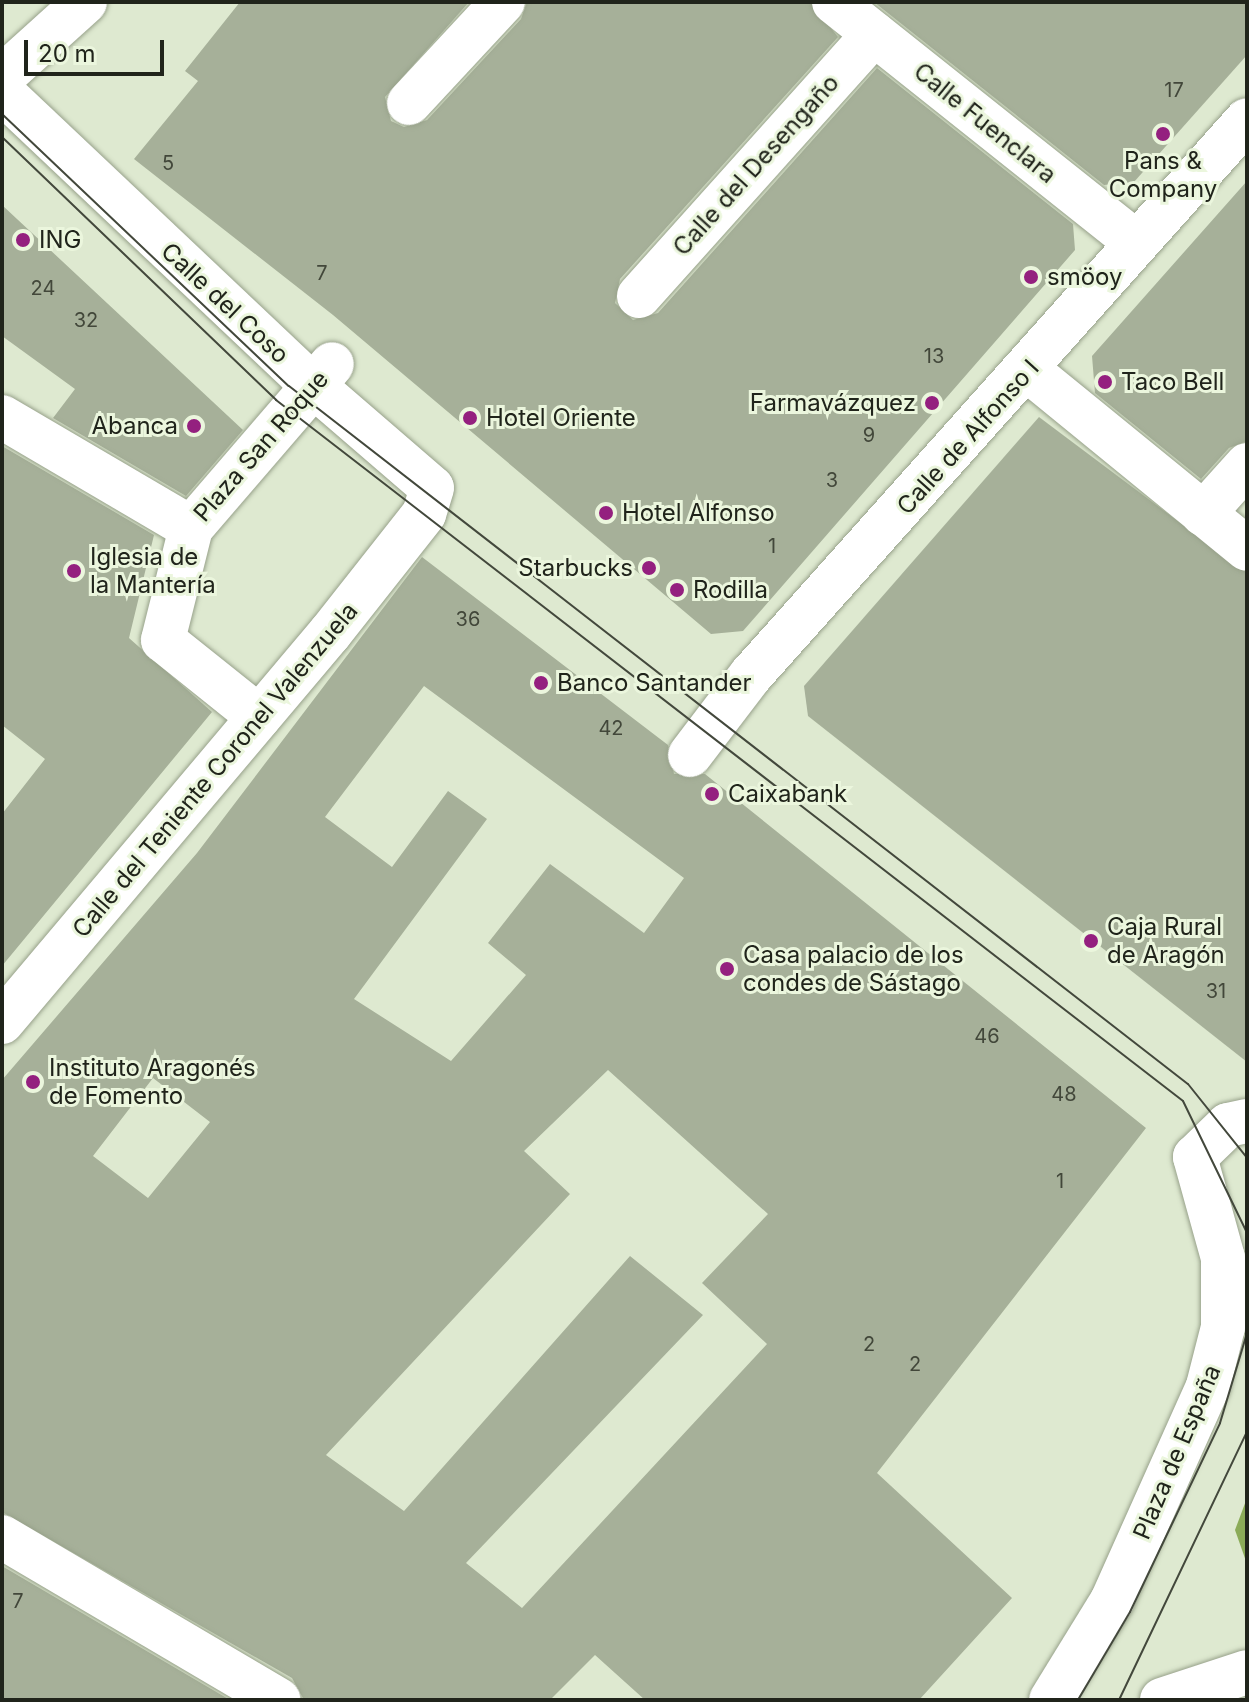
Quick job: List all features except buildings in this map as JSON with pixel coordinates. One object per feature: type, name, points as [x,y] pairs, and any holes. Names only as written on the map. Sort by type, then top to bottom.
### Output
[{"type":"street","points":[[2,77],[85,2]]},
{"type":"street","points":[[409,103],[503,2]]},
{"type":"street","name":"Calle Fuenclara","points":[[834,2],[1137,243]]},
{"type":"street","name":"Calle del Desengaño","points":[[639,296],[874,34]]},
{"type":"street","name":"Calle del Coso","points":[[2,92],[323,374],[426,476],[432,488],[412,528]]},
{"type":"street","name":"Calle de Alfonso I","points":[[690,755],[751,675],[1029,371],[1247,120]]},
{"type":"street","points":[[1029,371],[1247,549]]},
{"type":"street","name":"Plaza San Roque","points":[[259,717],[163,640],[183,525],[323,374]]},
{"type":"street","points":[[2,417],[183,525]]},
{"type":"street","points":[[1203,514],[1247,465]]},
{"type":"street","name":"Calle del Teniente Coronel Valenzuela","points":[[2,1022],[259,717],[412,528]]},
{"type":"street","name":"Plaza de España","points":[[1051,1700],[1112,1601],[1208,1386],[1223,1327],[1223,1258],[1195,1157],[1228,1125],[1247,1121]]},
{"type":"street","points":[[2,1537],[279,1700]]},
{"type":"street","points":[[1162,1700],[1233,1680]]},
{"type":"shaded area","points":[[1247,1498],[1247,1564],[1235,1530]]},
{"type":"tram line","points":[[2,114],[289,386],[1188,1084],[1247,1158]]},
{"type":"tram line","points":[[2,137],[276,400],[1183,1101],[1247,1233]]},
{"type":"tram line","points":[[1078,1700],[1130,1612],[1220,1423],[1247,1333]]},
{"type":"tram line","points":[[1119,1700],[1247,1432]]},
{"type":"place","name":"Pans & Company","points":[[1163,134]]},
{"type":"place","name":"ING","points":[[23,240]]},
{"type":"place","name":"smöoy","points":[[1031,277]]},
{"type":"place","name":"Taco Bell","points":[[1105,382]]},
{"type":"place","name":"Farmavázquez","points":[[932,403]]},
{"type":"place","name":"Hotel Oriente","points":[[470,418]]},
{"type":"place","name":"Abanca","points":[[194,426]]},
{"type":"place","name":"Hotel Alfonso","points":[[606,513]]},
{"type":"place","name":"Starbucks","points":[[649,568]]},
{"type":"place","name":"Iglesia de la Mantería","points":[[74,571]]},
{"type":"place","name":"Rodilla","points":[[677,590]]},
{"type":"place","name":"Banco Santander","points":[[541,683]]},
{"type":"place","name":"Caixabank","points":[[712,794]]},
{"type":"place","name":"Caja Rural de Aragón","points":[[1091,941]]},
{"type":"place","name":"Casa palacio de los condes de Sástago","points":[[727,969]]},
{"type":"place","name":"Instituto Aragonés de Fomento","points":[[33,1082]]}]
